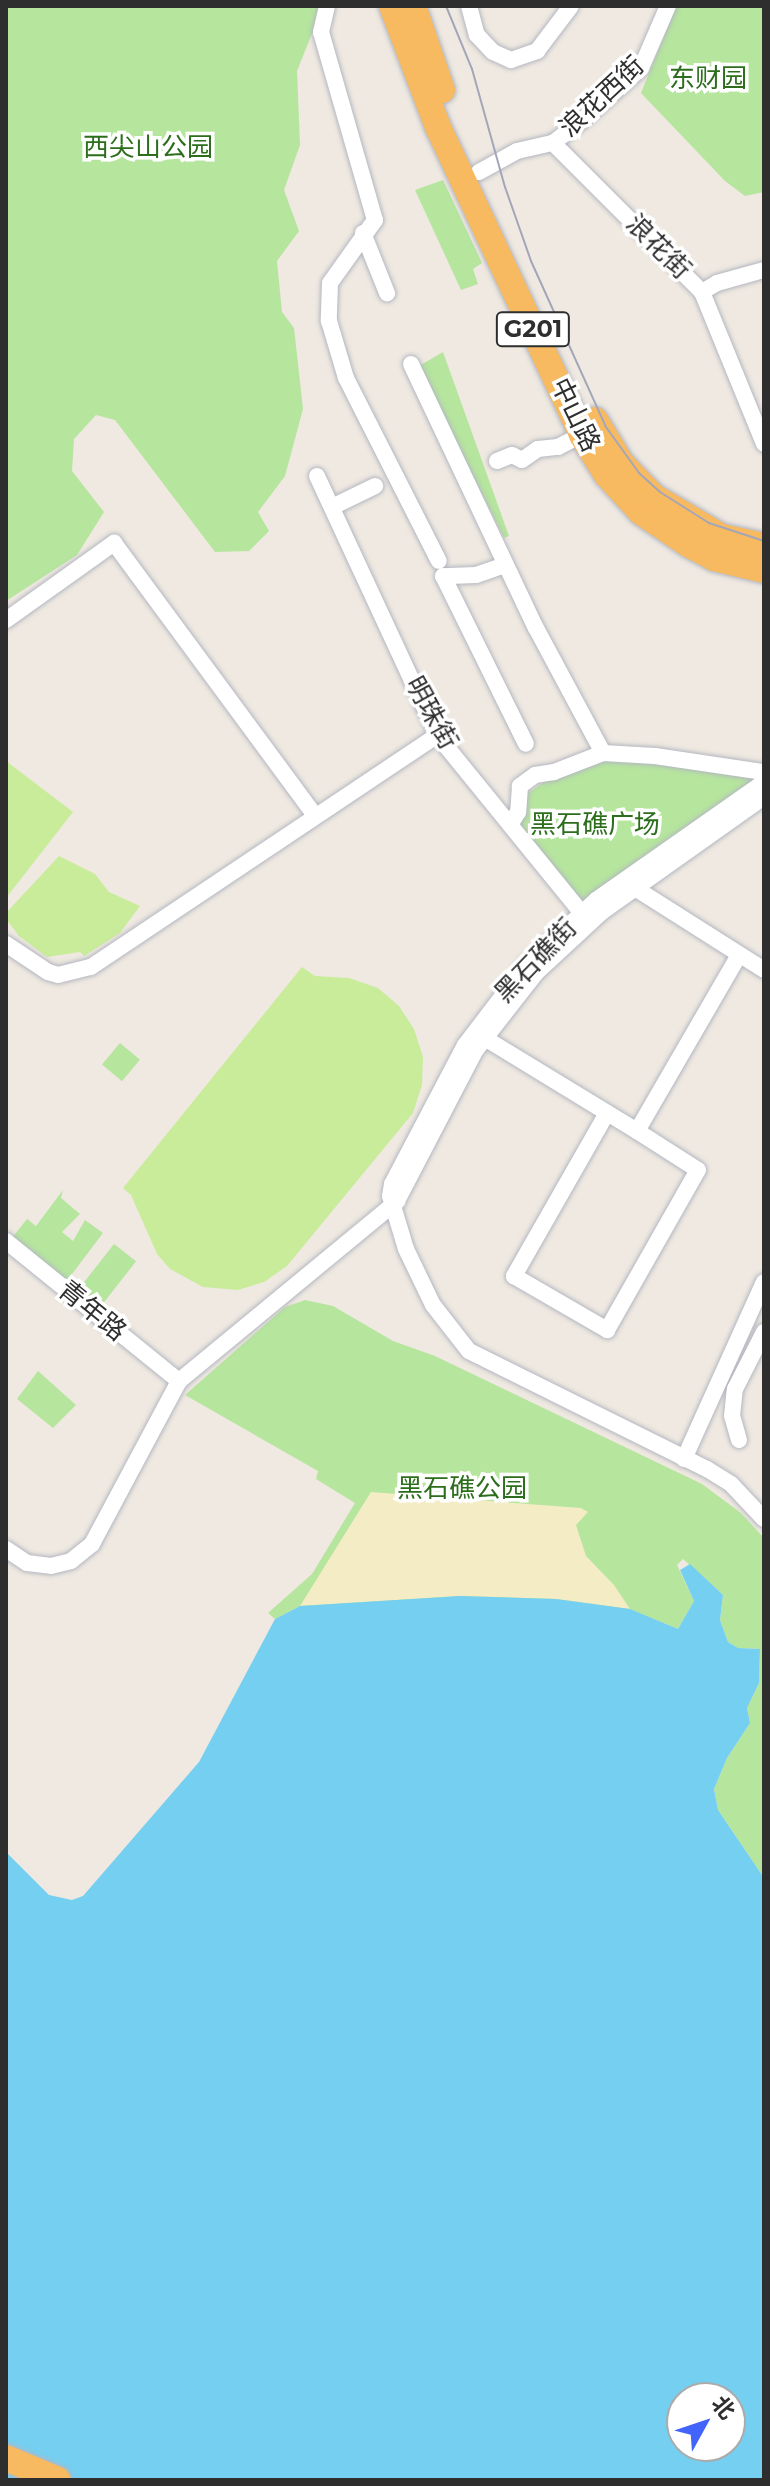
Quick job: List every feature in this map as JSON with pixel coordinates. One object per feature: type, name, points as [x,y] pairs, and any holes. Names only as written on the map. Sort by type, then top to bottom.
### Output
[{"type":"highway","name":"中山路","points":[[392,6],[438,127],[582,435],[607,475],[652,520],[714,558],[764,570]]},
{"type":"highway","name":"中山路","points":[[413,6],[435,75],[479,172],[598,426],[621,463],[654,497],[674,512],[722,537],[764,546]]},
{"type":"highway","points":[[6,2458],[58,2480]]},
{"type":"highway","points":[[6,2471],[27,2480]]},
{"type":"street","points":[[327,6],[321,32],[375,220],[330,283],[329,321],[346,378],[439,561]]},
{"type":"street","points":[[469,6],[477,35],[493,52],[511,60],[537,51],[571,6]]},
{"type":"street","name":"浪花西街","points":[[553,143],[641,68],[668,6]]},
{"type":"street","points":[[479,172],[517,151],[553,143]]},
{"type":"street","name":"浪花街","points":[[553,143],[702,292],[764,444]]},
{"type":"street","points":[[363,233],[387,293]]},
{"type":"street","points":[[702,292],[717,283],[764,270]]},
{"type":"street","points":[[411,364],[505,565],[603,753]]},
{"type":"street","points":[[497,461],[512,455],[522,460],[538,449],[558,447],[582,435]]},
{"type":"street","name":"明珠街","points":[[317,476],[437,735],[585,918]]},
{"type":"street","points":[[332,507],[375,486]]},
{"type":"street","points":[[6,620],[114,543],[315,816]]},
{"type":"street","points":[[505,565],[476,575],[443,576],[526,744]]},
{"type":"street","points":[[6,944],[48,972],[58,975],[91,967],[437,735]]},
{"type":"street","points":[[510,825],[518,812],[520,786],[535,775],[554,772],[603,753],[764,772]]},
{"type":"street","name":"黑石礁街","points":[[392,1207],[392,1184],[480,1035],[526,965],[764,782]]},
{"type":"street","name":"黑石礁街","points":[[630,884],[764,797]]},
{"type":"street","points":[[630,884],[764,970]]},
{"type":"street","points":[[637,1131],[739,955]]},
{"type":"street","points":[[480,1035],[637,1131],[698,1170],[607,1330],[514,1276],[607,1113]]},
{"type":"street","points":[[6,1549],[27,1563],[51,1566],[71,1561],[92,1544],[179,1381],[392,1207],[406,1249],[433,1305],[469,1351],[731,1484],[764,1519]]},
{"type":"street","name":"青年路","points":[[6,1241],[179,1381]]},
{"type":"street","points":[[684,1459],[764,1282]]},
{"type":"street","points":[[739,1440],[732,1416],[735,1389],[764,1332]]},
{"type":"green space","name":"西尖山公园","points":[[6,6],[323,6],[297,71],[300,145],[284,190],[299,231],[277,261],[282,312],[294,328],[303,409],[285,476],[258,512],[269,531],[249,551],[215,552],[115,420],[96,415],[74,439],[72,471],[104,512],[77,555],[6,601]]},
{"type":"green space","name":"东财园","points":[[676,6],[764,6],[764,192],[745,196],[725,181],[641,93]]},
{"type":"green space","points":[[443,180],[482,263],[473,269],[478,284],[461,290],[415,190]]},
{"type":"green space","points":[[443,352],[509,536],[504,538],[419,366]]},
{"type":"green space","name":"黑石礁广场","points":[[607,759],[764,775],[583,905],[520,827],[528,793],[544,782]]},
{"type":"green space","points":[[6,761],[73,812],[6,898]]},
{"type":"green space","points":[[59,856],[95,874],[109,892],[140,906],[120,933],[84,956],[80,952],[47,957],[19,936],[6,919],[6,913]]},
{"type":"green space","points":[[302,967],[315,976],[349,978],[378,988],[399,1006],[414,1029],[423,1057],[422,1085],[413,1113],[287,1266],[264,1282],[238,1290],[203,1287],[170,1269],[157,1254],[131,1195],[123,1188]]},
{"type":"green space","points":[[120,1043],[140,1060],[122,1081],[102,1064]]},
{"type":"green space","points":[[63,1190],[61,1198],[80,1214],[62,1232],[73,1241],[85,1220],[103,1233],[66,1282],[11,1239],[27,1219],[36,1226]]},
{"type":"green space","points":[[114,1244],[136,1261],[100,1308],[78,1290]]},
{"type":"green space","name":"黑石礁公园","points":[[305,1300],[333,1306],[393,1341],[435,1356],[702,1484],[741,1513],[764,1538],[764,1878],[718,1810],[714,1789],[727,1758],[750,1723],[747,1708],[759,1683],[760,1649],[738,1648],[728,1642],[720,1620],[723,1595],[683,1559],[677,1565],[694,1601],[678,1629],[629,1609],[300,1606],[275,1619],[268,1613],[312,1574],[355,1503],[316,1479],[318,1471],[185,1395],[285,1307]]},
{"type":"green space","points":[[38,1371],[76,1405],[53,1428],[17,1399]]},
{"type":"sand","points":[[371,1492],[581,1508],[588,1512],[576,1525],[586,1556],[614,1585],[630,1609],[556,1599],[460,1596],[300,1606]]},
{"type":"water","points":[[690,1564],[723,1595],[720,1620],[728,1642],[738,1648],[760,1649],[759,1683],[747,1708],[750,1723],[727,1758],[714,1789],[718,1810],[764,1878],[764,2480],[6,2480],[6,1852],[49,1895],[72,1900],[83,1896],[199,1762],[275,1619],[300,1606],[460,1596],[556,1599],[630,1609],[678,1629],[694,1601],[680,1570]]},
{"type":"tram line","points":[[446,6],[472,69],[505,187],[531,261],[606,427],[639,473],[660,492],[709,523],[764,541]]}]
